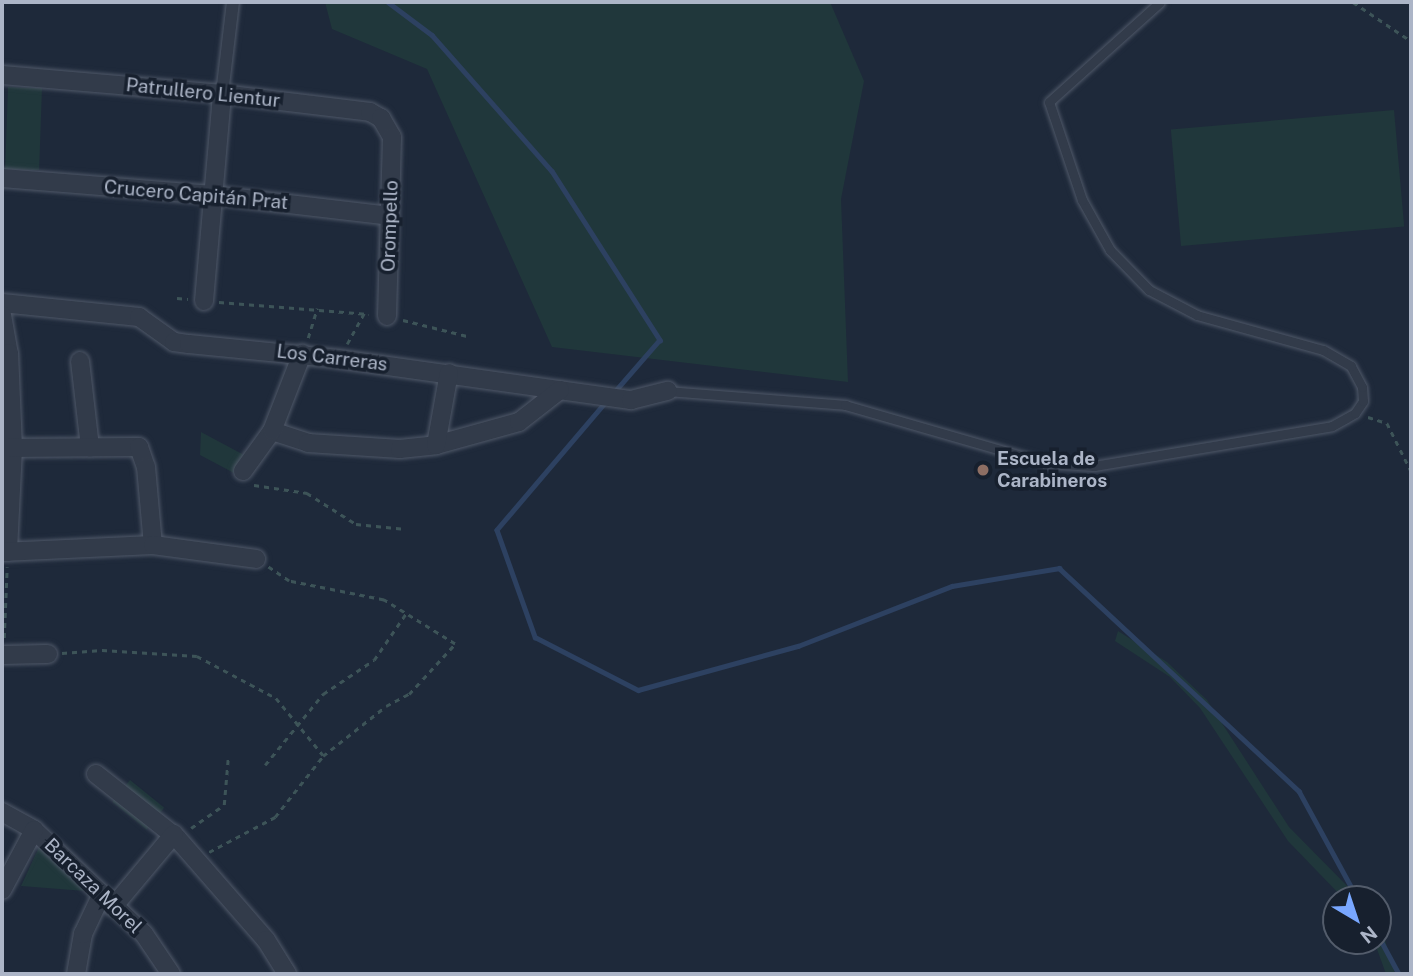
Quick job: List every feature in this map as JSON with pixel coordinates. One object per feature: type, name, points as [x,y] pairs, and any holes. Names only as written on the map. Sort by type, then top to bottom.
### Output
[{"type":"street","points":[[204,301],[212,195],[233,2]]},
{"type":"street","name":"Patrullero Lientur","points":[[2,75],[222,94],[370,112],[381,118],[392,137]]},
{"type":"street","name":"Orompello","points":[[387,316],[392,137]]},
{"type":"street","name":"Crucero Capitán Prat","points":[[2,178],[212,195],[390,216]]},
{"type":"street","name":"Los Carreras","points":[[2,303],[139,317],[174,342],[302,354],[631,400],[668,391]]},
{"type":"street","points":[[2,315],[9,352],[5,552],[87,551],[153,545],[256,559]]},
{"type":"street","points":[[243,471],[272,431],[302,354]]},
{"type":"street","points":[[80,361],[90,447]]},
{"type":"street","points":[[436,445],[449,373]]},
{"type":"street","points":[[272,431],[308,443],[400,449],[436,445],[519,422],[560,390]]},
{"type":"street","points":[[8,448],[139,447],[146,467],[153,545]]},
{"type":"street","points":[[3,655],[48,654]]},
{"type":"street","points":[[96,774],[175,836],[197,859],[266,940],[287,974]]},
{"type":"street","name":"Barcaza Morel","points":[[2,812],[34,830],[144,934],[171,974]]},
{"type":"street","points":[[2,890],[34,830]]},
{"type":"street","points":[[76,974],[83,934],[107,901],[175,836]]},
{"type":"lane","points":[[668,391],[845,405],[1046,463],[1094,466],[1332,426],[1355,413],[1363,401],[1362,387],[1351,366],[1323,350],[1197,315],[1149,290],[1110,250],[1082,200],[1049,102],[1160,2]]},
{"type":"path","points":[[1353,2],[1411,41]]},
{"type":"path","points":[[177,298],[387,316],[467,336]]},
{"type":"path","points":[[302,354],[317,308]]},
{"type":"path","points":[[338,359],[364,313]]},
{"type":"path","points":[[1355,413],[1387,423],[1411,471]]},
{"type":"path","points":[[243,471],[253,485],[307,493],[356,524],[406,529]]},
{"type":"path","points":[[3,655],[5,552]]},
{"type":"path","points":[[197,859],[275,817],[323,756],[386,706],[409,694],[455,644],[384,600],[289,581],[256,559]]},
{"type":"path","points":[[265,765],[323,694],[374,660],[407,612]]},
{"type":"path","points":[[48,654],[102,650],[197,656],[276,698],[323,756]]},
{"type":"path","points":[[175,836],[224,805],[228,758]]},
{"type":"green space","points":[[325,2],[830,2],[864,81],[841,199],[848,382],[552,347],[427,69],[332,29]]},
{"type":"green space","points":[[8,87],[42,88],[39,170],[5,169]]},
{"type":"green space","points":[[1394,110],[1404,227],[1181,246],[1171,130]]},
{"type":"green space","points":[[201,432],[244,455],[234,473],[200,455]]},
{"type":"green space","points":[[1118,631],[1167,662],[1207,700],[1289,827],[1346,885],[1330,885],[1288,841],[1200,708],[1170,677],[1115,641]]},
{"type":"green space","points":[[130,780],[164,808],[147,829],[112,802]]},
{"type":"green space","points":[[40,845],[85,891],[21,886]]},
{"type":"green space","points":[[1379,955],[1389,955],[1395,974],[1386,974]]},
{"type":"waterway","points":[[388,2],[432,35],[552,171],[660,340],[614,393]]},
{"type":"waterway","points":[[606,402],[497,530],[535,637],[638,690],[798,646],[952,586],[1059,568],[1299,791],[1350,885]]},
{"type":"waterway","points":[[1389,955],[1399,974]]},
{"type":"place","name":"Escuela de Carabineros","points":[[983,470]]}]
